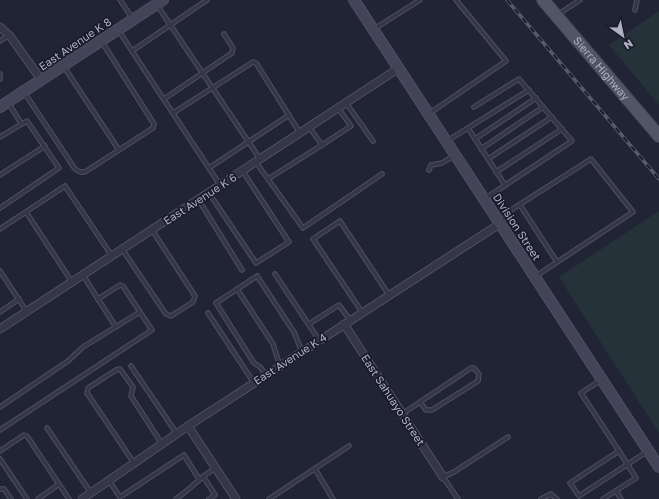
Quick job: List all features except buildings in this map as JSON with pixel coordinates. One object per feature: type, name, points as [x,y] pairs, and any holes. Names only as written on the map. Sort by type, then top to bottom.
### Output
[{"type":"main road","name":"Division Street","points":[[354,0],[659,467]]},
{"type":"main road","name":"Sierra Highway","points":[[543,0],[659,136]]},
{"type":"main road","name":"East Avenue K 8","points":[[4,105],[160,2]]},
{"type":"street","points":[[0,27],[9,35],[42,80]]},
{"type":"street","name":"East Avenue K 6","points":[[0,329],[399,68]]},
{"type":"street","name":"East Avenue K 4","points":[[82,499],[188,426],[500,223]]},
{"type":"street","name":"East Sahuayo Street","points":[[347,322],[442,477]]},
{"type":"street","points":[[188,426],[236,499]]},
{"type":"lane","points":[[122,0],[133,20]]},
{"type":"lane","points":[[132,51],[207,0]]},
{"type":"lane","points":[[373,29],[420,0]]},
{"type":"lane","points":[[429,113],[506,61],[456,0]]},
{"type":"lane","points":[[557,16],[580,0]]},
{"type":"lane","points":[[635,10],[637,0]]},
{"type":"lane","points":[[160,2],[170,26],[248,142],[268,179],[302,228],[382,174]]},
{"type":"lane","points":[[118,29],[220,185]]},
{"type":"lane","points":[[164,99],[232,53],[233,48],[224,34]]},
{"type":"lane","points":[[0,40],[9,35]]},
{"type":"lane","points":[[24,92],[76,169],[80,172],[85,172],[153,128],[154,124],[102,41]]},
{"type":"lane","points":[[173,113],[254,62],[300,133]]},
{"type":"lane","points":[[63,66],[118,150]]},
{"type":"lane","points":[[0,74],[0,79]]},
{"type":"lane","points":[[474,107],[519,79],[572,141],[485,199]]},
{"type":"lane","points":[[447,141],[528,90]]},
{"type":"lane","points":[[475,139],[536,98]]},
{"type":"lane","points":[[346,103],[373,141]]},
{"type":"lane","points":[[4,105],[21,123]]},
{"type":"lane","points":[[481,149],[544,107]]},
{"type":"lane","points":[[268,179],[351,126],[338,108]]},
{"type":"lane","points":[[209,168],[289,115]]},
{"type":"lane","points":[[488,160],[552,117]]},
{"type":"lane","points":[[0,137],[24,121],[30,122],[59,166],[58,170],[0,208]]},
{"type":"lane","points":[[309,127],[322,145]]},
{"type":"lane","points":[[468,128],[505,186]]},
{"type":"lane","points":[[496,172],[562,129]]},
{"type":"lane","points":[[0,175],[45,146]]},
{"type":"lane","points":[[429,170],[431,165],[442,163],[456,154]]},
{"type":"lane","points":[[500,223],[508,212],[591,159],[633,212],[536,277]]},
{"type":"lane","points":[[209,192],[256,263],[289,242],[242,170]]},
{"type":"lane","points":[[0,229],[66,186],[112,256]]},
{"type":"lane","points":[[198,199],[242,270]]},
{"type":"lane","points":[[520,205],[557,262]]},
{"type":"lane","points":[[26,212],[72,282]]},
{"type":"lane","points":[[362,312],[313,239],[340,222],[389,295]]},
{"type":"lane","points":[[122,249],[166,314],[172,316],[194,302],[195,296],[152,230]]},
{"type":"lane","points":[[0,271],[27,312]]},
{"type":"lane","points":[[276,274],[320,340]]},
{"type":"lane","points":[[83,275],[116,327]]},
{"type":"lane","points":[[266,375],[260,367],[254,363],[216,302],[257,276],[294,332],[302,352]]},
{"type":"lane","points":[[0,430],[152,330],[123,286],[120,285],[98,300]]},
{"type":"lane","points":[[238,288],[273,344],[280,366]]},
{"type":"lane","points":[[0,312],[19,300]]},
{"type":"lane","points":[[309,324],[339,305],[347,322]]},
{"type":"lane","points":[[1,404],[68,362],[84,347],[140,312]]},
{"type":"lane","points":[[208,313],[254,383]]},
{"type":"lane","points":[[132,366],[177,434]]},
{"type":"lane","points":[[402,414],[420,402],[471,368],[474,368],[480,374],[478,381],[432,410],[426,410],[420,402]]},
{"type":"lane","points":[[134,464],[87,393],[88,388],[116,370],[120,370],[133,387],[131,396],[162,444]]},
{"type":"lane","points":[[602,379],[581,393],[636,478],[603,499]]},
{"type":"lane","points":[[47,428],[91,493]]},
{"type":"lane","points":[[0,451],[24,435],[27,436],[69,499]]},
{"type":"lane","points":[[458,499],[442,477],[454,472],[508,437]]},
{"type":"lane","points":[[269,499],[350,446]]},
{"type":"lane","points":[[619,451],[570,482],[579,496],[648,451]]},
{"type":"lane","points":[[109,481],[121,498],[184,455],[199,479]]},
{"type":"lane","points":[[0,459],[27,499]]},
{"type":"lane","points":[[176,499],[191,489],[199,479],[215,468]]},
{"type":"lane","points":[[315,469],[333,499]]},
{"type":"lane","points":[[203,476],[215,495],[209,499]]},
{"type":"lane","points":[[38,499],[59,484]]},
{"type":"lane","points":[[0,488],[4,489],[11,499]]},
{"type":"lane","points":[[616,491],[621,499]]},
{"type":"lane","points":[[541,499],[551,494],[557,499]]},
{"type":"shaded area","points":[[659,11],[659,105],[609,45]]},
{"type":"shaded area","points":[[659,211],[659,433],[559,277]]},
{"type":"railway","points":[[507,0],[659,179]]}]
